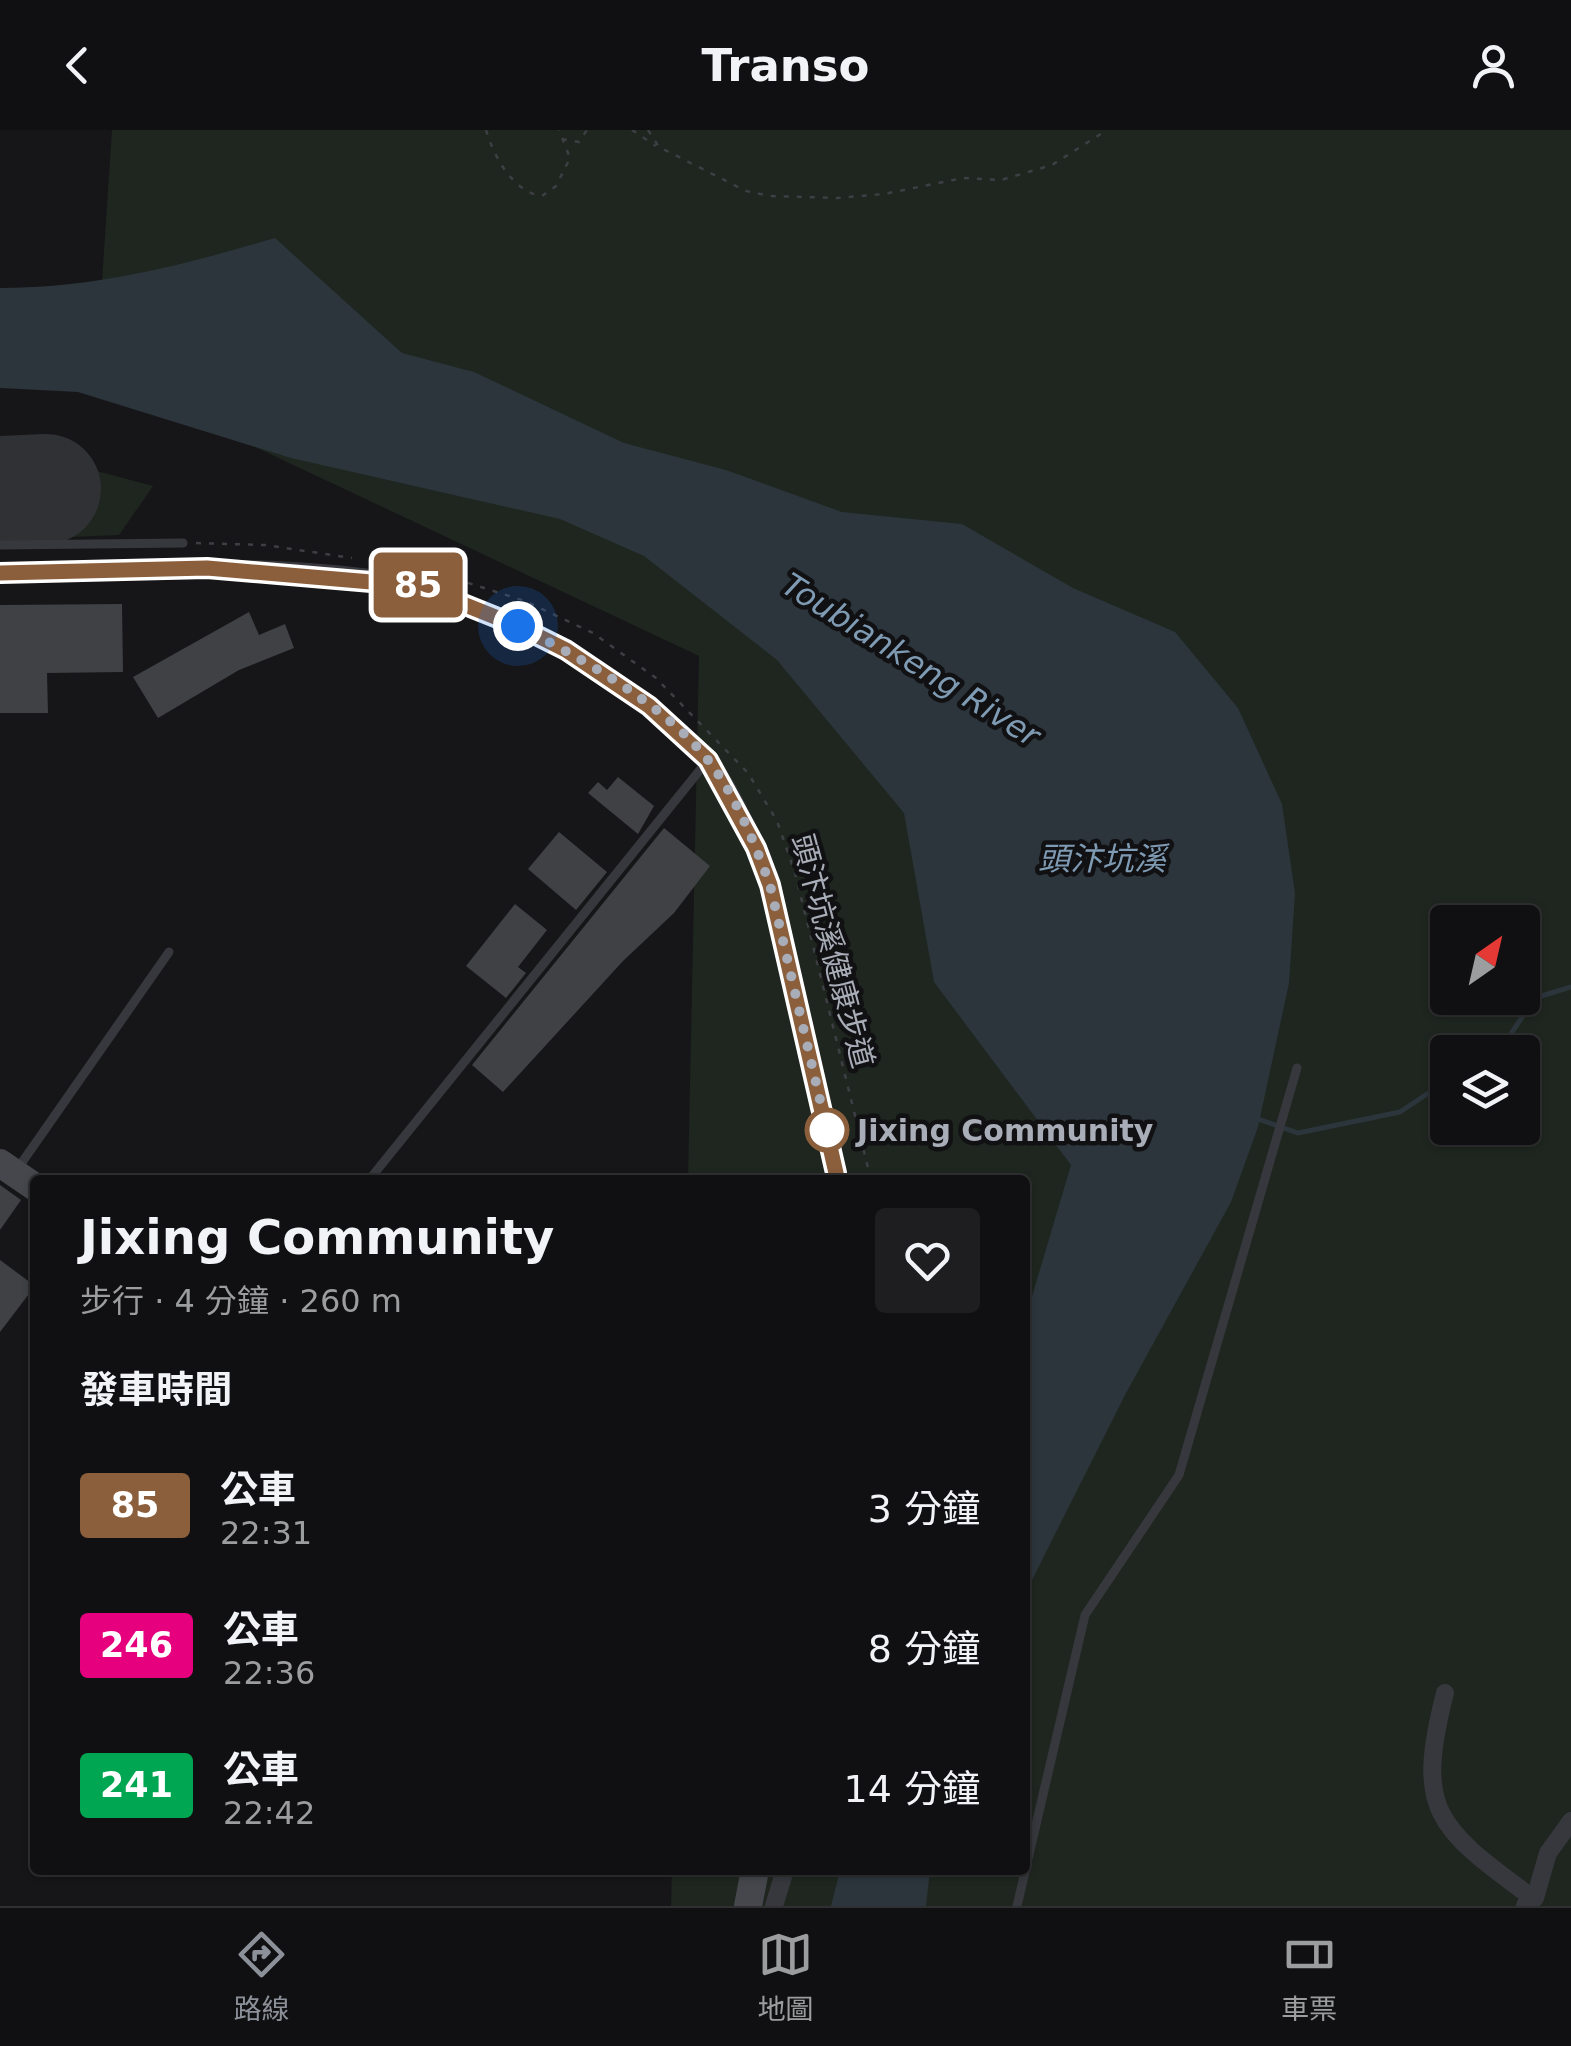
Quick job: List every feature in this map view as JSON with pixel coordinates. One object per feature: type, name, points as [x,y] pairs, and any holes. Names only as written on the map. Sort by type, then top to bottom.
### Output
[{"type":"main road","points":[[748,1906],[754,1875]]},
{"type":"street","points":[[0,573],[207,568],[418,586],[566,650],[649,706],[708,760],[756,848],[770,885],[837,1175]]},
{"type":"street","points":[[1445,1693],[1432,1744],[1430,1792],[1464,1844],[1527,1901],[1535,1898],[1548,1853],[1571,1821]]},
{"type":"street","points":[[774,1906],[784,1875]]},
{"type":"lane","points":[[0,545],[183,543]]},
{"type":"lane","points":[[373,1175],[708,760]]},
{"type":"lane","points":[[17,1175],[169,952]]},
{"type":"lane","points":[[1030,1851],[1085,1616],[1178,1475],[1297,1068]]},
{"type":"lane","points":[[1017,1906],[1024,1875]]},
{"type":"path","points":[[486,130],[498,160],[516,182],[530,194],[542,196],[556,186],[570,158],[559,130]]},
{"type":"path","points":[[561,138],[580,142],[587,130]]},
{"type":"path","points":[[632,130],[746,191],[770,196],[837,198],[884,194],[963,178],[1000,180],[1052,165],[1107,130]]},
{"type":"path","points":[[648,130],[659,147]]},
{"type":"path","points":[[183,543],[265,545],[358,558]]},
{"type":"path","name":"頭汴坑溪健康步道","points":[[434,573],[525,601],[592,633],[656,678],[748,773],[777,821],[795,873],[870,1175]]},
{"type":"shaded area","points":[[112,130],[1571,130],[1571,1906],[671,1906],[672,1875],[1030,1875],[1030,1175],[688,1175],[699,656],[96,372]]},
{"type":"shaded area","points":[[0,452],[29,453],[153,486],[119,535],[0,540]]},
{"type":"water","name":"頭汴坑溪","points":[[275,238],[402,353],[474,372],[624,443],[726,470],[842,512],[962,524],[1073,588],[1175,632],[1238,708],[1282,804],[1295,893],[1289,983],[1258,1127],[1231,1202],[1125,1395],[1030,1584],[1030,1303],[1071,1165],[934,982],[904,813],[777,660],[644,556],[560,519],[291,458],[78,392],[0,388],[0,288],[105,279]]},
{"type":"water","points":[[839,1875],[929,1875],[926,1906],[831,1906]]},
{"type":"building","points":[[122,604],[123,672],[47,673],[48,713],[0,713],[0,605]]},
{"type":"building","points":[[249,612],[259,635],[285,624],[294,648],[239,670],[158,718],[133,677]]},
{"type":"building","points":[[618,777],[654,806],[638,834],[588,793],[598,782],[607,790]]},
{"type":"building","points":[[664,828],[710,866],[674,913],[623,961],[503,1092],[472,1065]]},
{"type":"building","points":[[559,832],[607,872],[576,910],[528,869]]},
{"type":"building","points":[[515,904],[547,930],[518,967],[526,973],[506,998],[466,966]]},
{"type":"building","points":[[0,1185],[21,1200],[0,1230]]},
{"type":"building","points":[[0,1260],[30,1282],[30,1293],[0,1332]]},
{"type":"waterway","points":[[1510,1035],[1535,998],[1571,987]]},
{"type":"waterway","points":[[1255,1118],[1298,1133],[1400,1112],[1430,1092]]},
{"type":"runway","points":[[0,491],[46,489]]},
{"type":"bus line","name":"85","points":[[0,573],[207,568],[418,586],[566,650],[649,706],[708,760],[756,848],[770,885],[836,1173]]},
{"type":"place","name":"Jixing Community","points":[[827,1130]]},
{"type":"route","points":[[518,626],[566,650],[649,706],[708,760],[756,848],[770,885],[827,1130]]},
{"type":"water label","name":"Toubiankeng River","points":[[911,660]]}]
